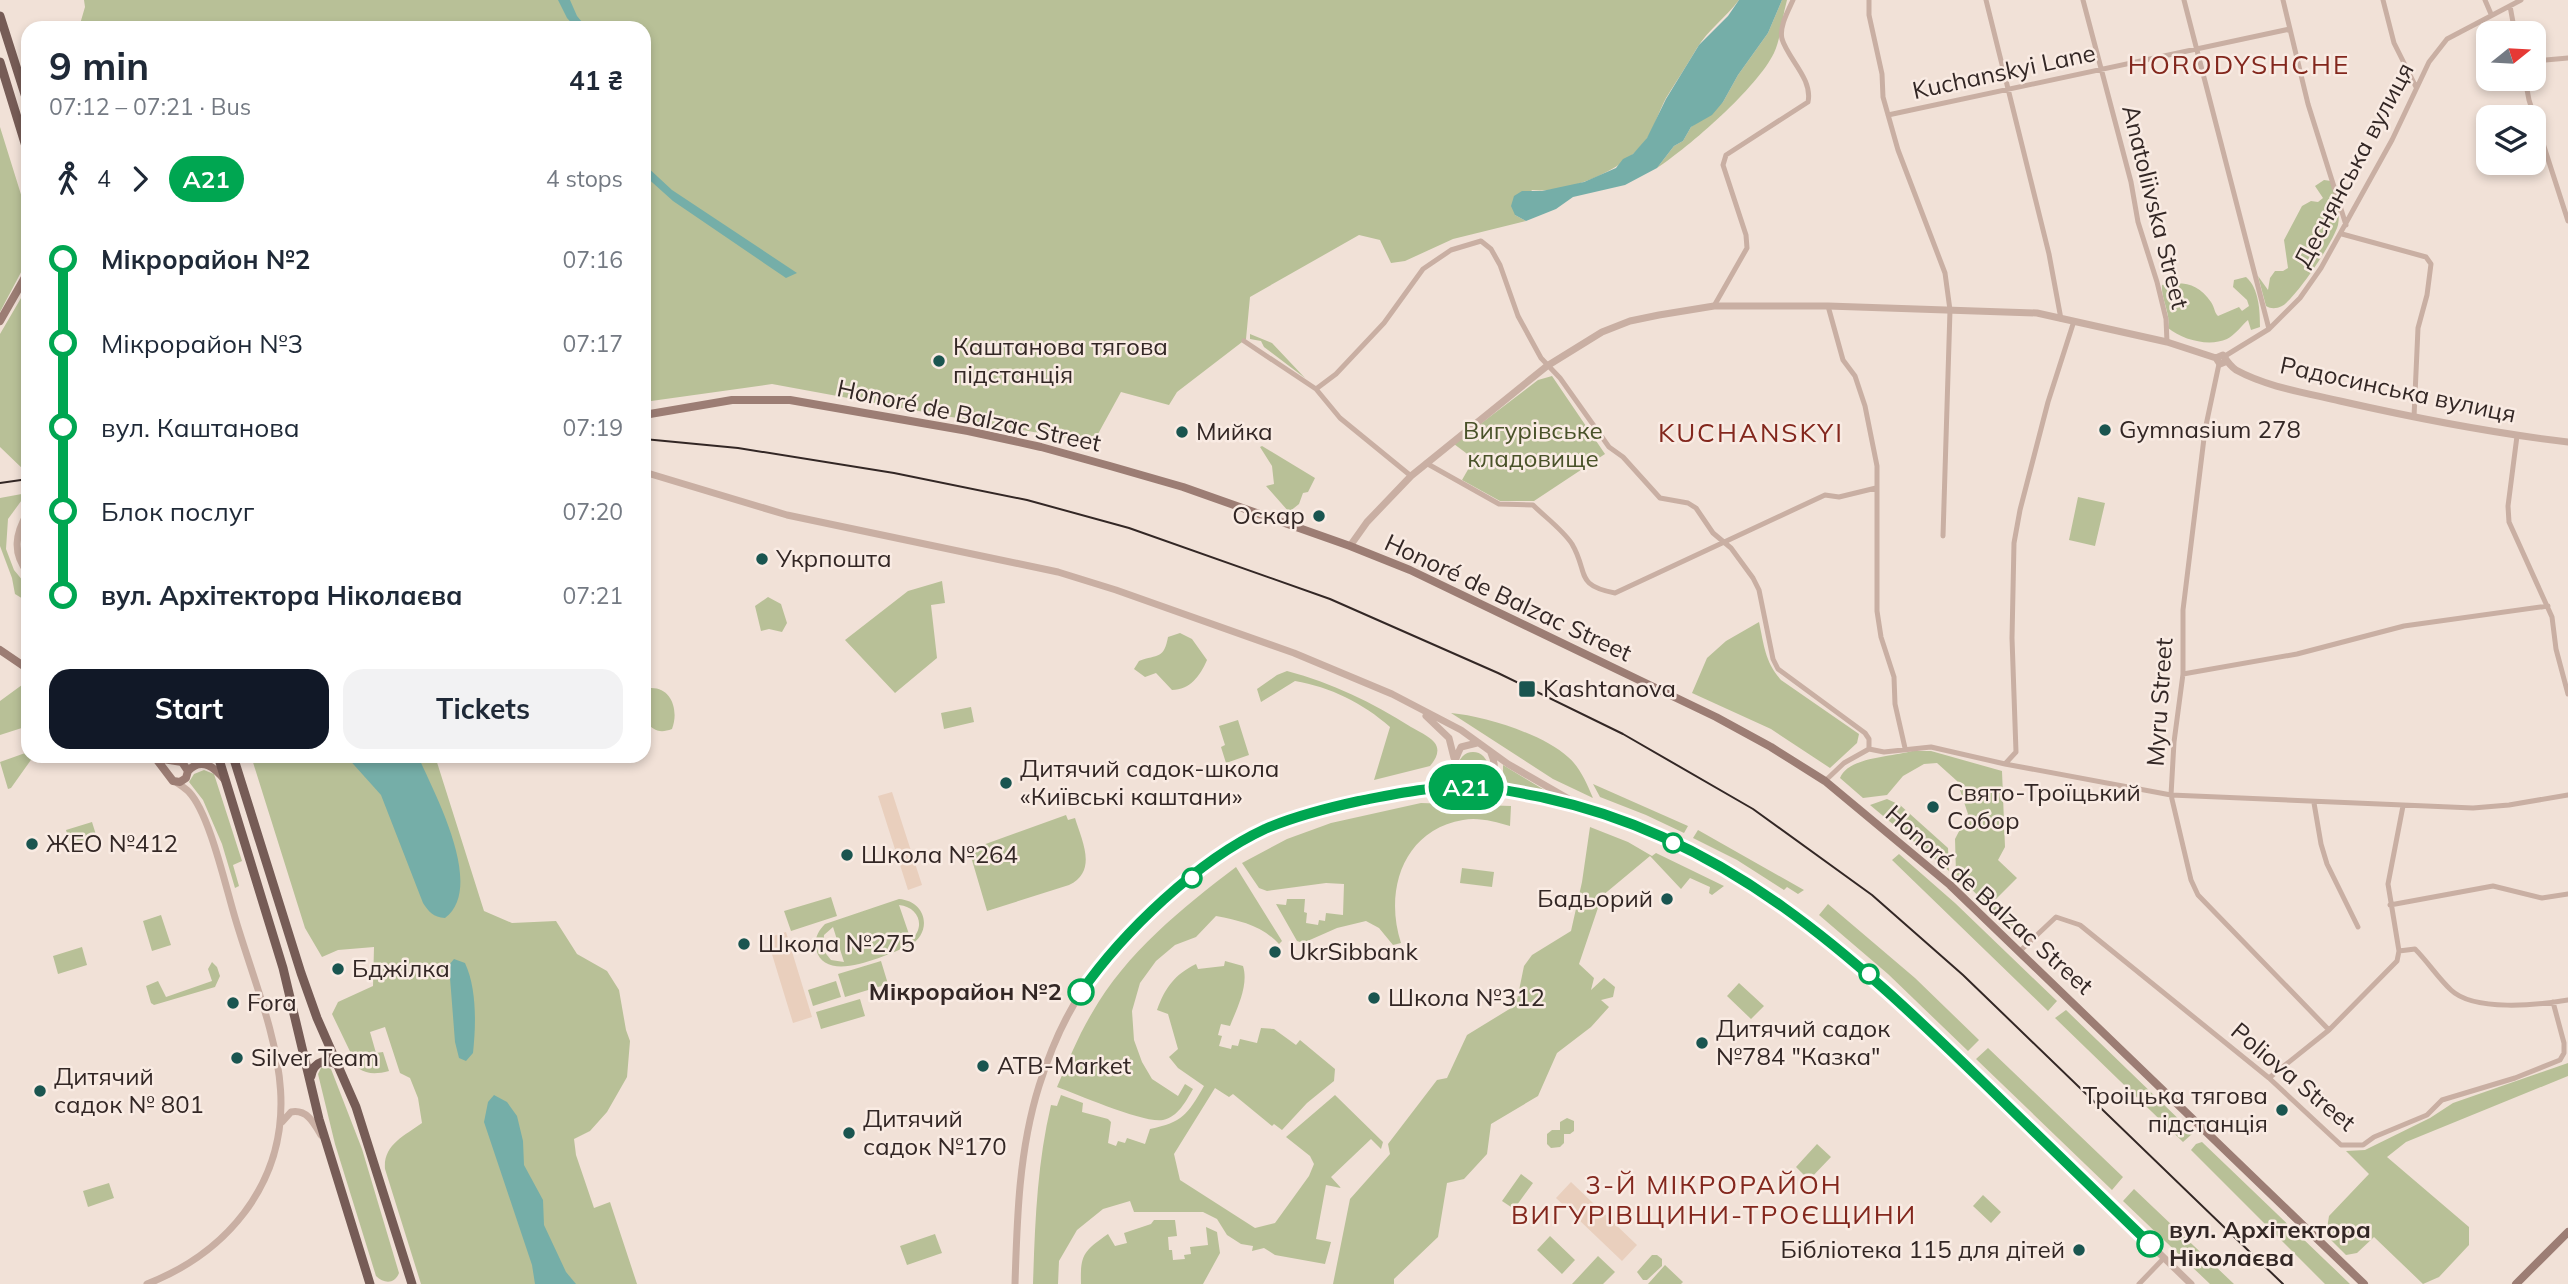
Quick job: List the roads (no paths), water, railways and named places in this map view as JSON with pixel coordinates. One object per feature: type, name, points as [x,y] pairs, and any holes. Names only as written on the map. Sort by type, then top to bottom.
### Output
[{"type":"main road","points":[[0,16],[21,82]]},
{"type":"main road","points":[[0,62],[21,130]]},
{"type":"main road","points":[[0,321],[21,284]]},
{"type":"main road","name":"Honoré de Balzac Street","points":[[651,414],[732,400],[790,400],[1041,447],[1158,480],[1350,546],[1429,579],[1716,717],[1825,781],[1950,885],[2364,1284]]},
{"type":"main road","points":[[0,650],[21,664]]},
{"type":"main road","points":[[160,763],[170,779],[176,782],[195,764],[205,764],[218,771],[226,780]]},
{"type":"main road","points":[[167,773],[168,766],[172,763]]},
{"type":"main road","points":[[182,763],[187,774]]},
{"type":"main road","points":[[220,763],[283,968],[326,1141],[370,1284]]},
{"type":"main road","points":[[235,763],[301,973],[356,1107],[412,1284]]},
{"type":"main road","points":[[310,1080],[312,1071],[319,1062],[338,1065]]},
{"type":"main road","points":[[2516,1284],[2568,1232]]},
{"type":"main road","points":[[402,1284],[407,1270]]},
{"type":"street","points":[[1714,306],[1747,248],[1746,235],[1723,165],[1724,159],[1808,102],[1808,89],[1782,38],[1793,0]]},
{"type":"street","points":[[1869,0],[1869,15],[1888,115],[1898,150],[1945,273],[1950,310],[1943,536]]},
{"type":"street","points":[[1986,0],[2049,254],[2061,319]]},
{"type":"street","name":"Anatoliivska Street","points":[[2083,0],[2131,182],[2138,222],[2166,318],[2167,342]]},
{"type":"street","points":[[2184,0],[2269,330]]},
{"type":"street","points":[[2283,0],[2308,104],[2346,225]]},
{"type":"street","points":[[2383,0],[2394,43],[2416,87]]},
{"type":"street","points":[[2484,0],[2491,14]]},
{"type":"street","name":"Деснянська вулиця","points":[[2221,360],[2269,330],[2300,298],[2342,234],[2392,140],[2429,62],[2447,39],[2521,0]]},
{"type":"street","points":[[2510,6],[2513,21]]},
{"type":"street","name":"Kuchanskyi Lane","points":[[1888,115],[2290,29]]},
{"type":"street","points":[[2546,60],[2568,58]]},
{"type":"street","points":[[2529,91],[2568,221]]},
{"type":"street","points":[[2342,234],[2426,257],[2431,264],[2427,295],[2418,328],[2414,417]]},
{"type":"street","points":[[1316,389],[1336,374],[1384,323],[1423,268],[1451,250],[1481,241],[1491,249],[1500,264],[1518,316],[1547,366],[1558,374],[1609,447],[1623,457],[1654,494],[1663,500],[1692,505],[1713,533],[1731,548],[1756,583],[1773,659],[1778,669],[1865,733],[1869,739],[1869,749]]},
{"type":"street","name":"Радосинська вулиця","points":[[1350,546],[1367,522],[1411,476],[1547,366],[1602,332],[1630,321],[1714,306],[1828,306],[2037,313],[2167,342],[2221,360],[2262,381],[2414,417],[2517,436],[2568,442]]},
{"type":"street","points":[[1828,306],[1843,360],[1855,376],[1865,406],[1877,466],[1877,611],[1881,637],[1894,677],[1895,704],[1905,748]]},
{"type":"street","points":[[2005,764],[2016,752],[2012,638],[2014,543],[2045,414],[2074,321]]},
{"type":"street","points":[[1244,341],[1316,389],[1340,418],[1411,476]]},
{"type":"street","name":"Myru Street","points":[[2221,360],[2205,430],[2183,610],[2183,674],[2174,742],[2171,795],[2190,880],[2198,895],[2329,1030]]},
{"type":"street","points":[[2517,436],[2508,506],[2509,522],[2548,606],[2568,694]]},
{"type":"street","points":[[1426,463],[1499,504],[1533,505],[1571,543],[1586,580],[1595,589],[1615,593],[1825,495],[1839,497],[1875,488]]},
{"type":"street","points":[[651,474],[787,516],[975,553],[1058,572],[1116,590],[1332,668],[1392,694],[1461,730],[1508,764],[1580,806]]},
{"type":"street","points":[[21,524],[16,548],[21,565]]},
{"type":"street","points":[[2183,674],[2297,654],[2404,626],[2548,606]]},
{"type":"street","points":[[1415,706],[1445,731],[1451,742],[1457,779],[1472,787],[1489,781],[1494,773],[1494,760],[1488,748]]},
{"type":"street","points":[[1423,788],[1442,778],[1461,747],[1479,743]]},
{"type":"street","points":[[1825,781],[1844,763],[1869,749],[1884,751],[1931,747],[2005,764],[2171,795],[2473,808],[2509,805],[2568,794]]},
{"type":"street","points":[[147,1284],[173,1274],[229,1232],[247,1210],[271,1168],[282,1122],[282,1092],[276,1050],[213,845],[190,793],[187,774]]},
{"type":"street","points":[[176,782],[190,793]]},
{"type":"street","points":[[1014,1284],[1019,1194],[1024,1145],[1030,1119],[1040,1084],[1064,1026],[1081,992],[1096,970],[1140,923],[1174,892],[1210,863],[1264,830],[1312,812],[1423,788],[1472,787],[1580,806],[1624,821],[1719,865],[1763,891],[1819,932],[1893,995],[2191,1284]]},
{"type":"street","points":[[2314,803],[2327,864],[2358,927]]},
{"type":"street","points":[[2269,1078],[2329,1030],[2397,961],[2399,951],[2388,884],[2403,806]]},
{"type":"street","points":[[2390,905],[2493,887],[2542,898],[2568,894]]},
{"type":"street","name":"Poliova Street","points":[[2020,951],[2056,917],[2080,925],[2269,1078],[2341,1145],[2363,1145],[2427,1115],[2442,1100],[2515,1078],[2560,1060],[2564,1053],[2564,1043],[2553,1002]]},
{"type":"street","points":[[2399,951],[2415,948],[2451,991],[2459,996],[2505,1005],[2568,1000]]},
{"type":"street","points":[[282,1122],[291,1112],[304,1113],[313,1121],[326,1141]]},
{"type":"street","points":[[2139,1284],[2164,1258]]},
{"type":"street","points":[[164,1284],[173,1274]]},
{"type":"water","points":[[558,0],[570,0],[581,21],[570,21]]},
{"type":"water","points":[[1739,0],[1782,0],[1768,33],[1738,75],[1723,102],[1712,115],[1691,127],[1683,141],[1674,146],[1657,168],[1625,185],[1573,197],[1556,209],[1526,221],[1515,215],[1511,206],[1514,196],[1522,191],[1542,191],[1584,182],[1616,168],[1623,159],[1633,154],[1647,138],[1666,99],[1699,45],[1728,16]]},
{"type":"water","points":[[651,170],[672,190],[797,273],[786,278],[673,201],[651,181]]},
{"type":"water","points":[[352,763],[421,763],[444,815],[459,863],[460,885],[456,904],[445,918],[432,914],[423,903],[381,795]]},
{"type":"water","points":[[454,959],[465,963],[474,996],[473,1053],[466,1061],[459,1058],[455,1042],[449,965]]},
{"type":"water","points":[[494,1095],[507,1102],[517,1116],[523,1141],[524,1165],[543,1200],[544,1225],[566,1272],[576,1284],[535,1284],[532,1265],[484,1122],[488,1102]]},
{"type":"tram line","points":[[651,440],[738,448],[894,473],[1027,500],[1129,528],[1330,599],[1498,673],[1623,734],[1753,809],[1872,895],[1963,975],[2283,1284]]},
{"type":"tram line","points":[[0,483],[21,480]]},
{"type":"place","name":"Каштанова тягова пiдстанцiя","points":[[939,361]]},
{"type":"place","name":"Gymnasium 278","points":[[2105,430]]},
{"type":"place","name":"Мийка","points":[[1182,432]]},
{"type":"place","name":"Оскар","points":[[1319,516]]},
{"type":"place","name":"Укрпошта","points":[[762,559]]},
{"type":"place","name":"Kashtanova","points":[[1527,689]]},
{"type":"place","name":"Дитячий садок-школа «Київські каштани»","points":[[1006,783]]},
{"type":"place","name":"Свято-Троїцький Собор","points":[[1933,807]]},
{"type":"place","name":"ЖЕО №412","points":[[32,844]]},
{"type":"place","name":"Школа №264","points":[[847,855]]},
{"type":"place","name":"Бадьорий","points":[[1667,899]]},
{"type":"place","name":"Школа №275","points":[[744,944]]},
{"type":"place","name":"UkrSibbank","points":[[1275,952]]},
{"type":"place","name":"Бджілка","points":[[338,969]]},
{"type":"place","name":"Мікрорайон №2","points":[[1081,992]]},
{"type":"place","name":"Школа №312","points":[[1374,998]]},
{"type":"place","name":"Fora","points":[[233,1003]]},
{"type":"place","name":"Дитячий садок №784 \"Казка\"","points":[[1702,1043]]},
{"type":"place","name":"Silver Team","points":[[237,1058]]},
{"type":"place","name":"ATB-Market","points":[[983,1066]]},
{"type":"place","name":"Дитячий садок № 801","points":[[40,1091]]},
{"type":"place","name":"Троiцька тягова пiдстанцiя","points":[[2282,1110]]},
{"type":"place","name":"Дитячий садок №170","points":[[849,1133]]},
{"type":"place","name":"вул. Архітектора Ніколаєва","points":[[2150,1244]]},
{"type":"place","name":"Бібліотека 115 для дітей","points":[[2079,1250]]},
{"type":"district","name":"HORODYSHCHE","points":[[2239,65]]},
{"type":"district","name":"KUCHANSKYI","points":[[1751,433]]},
{"type":"district","name":"3-Й МІКРОРАЙОН ВИГУРІВЩИНИ-ТРОЄЩИНИ","points":[[1714,1200]]},
{"type":"park label","name":"Вигурівське кладовище","points":[[1533,445]]}]
